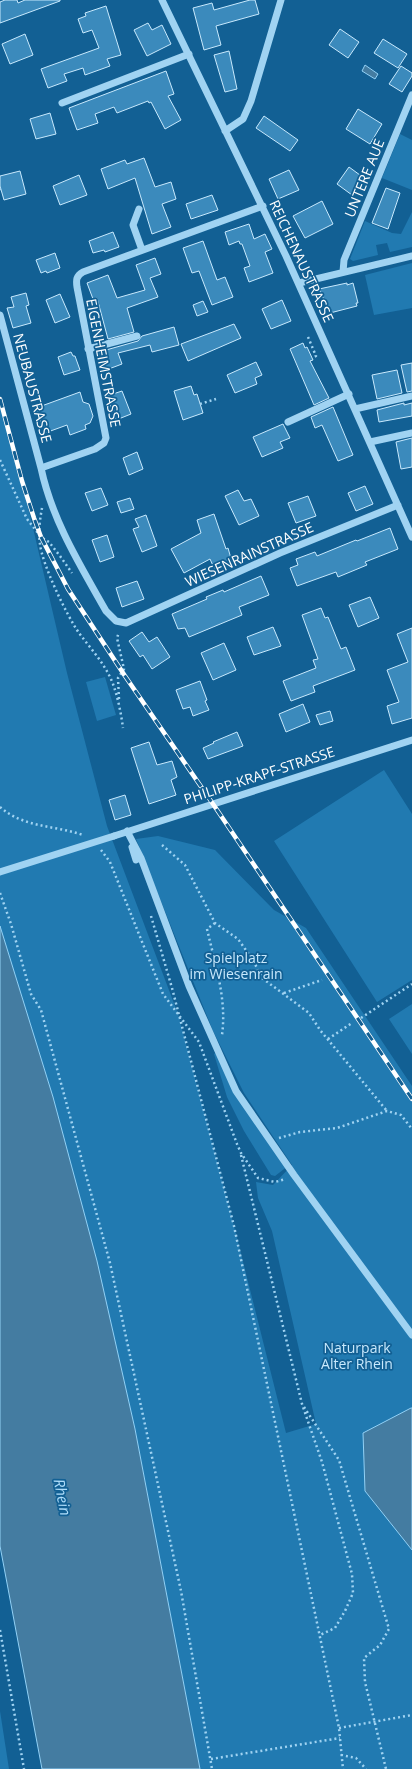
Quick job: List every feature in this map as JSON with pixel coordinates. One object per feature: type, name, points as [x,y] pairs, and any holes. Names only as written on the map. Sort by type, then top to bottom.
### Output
[{"type":"street","name":"REICHENAUSTRASSE","points":[[162,0],[263,206],[411,532]]},
{"type":"street","points":[[225,131],[242,119],[251,101],[282,0]]},
{"type":"street","points":[[62,103],[189,54]]},
{"type":"street","name":"UNTERE AUE","points":[[343,272],[344,260],[412,95]]},
{"type":"street","name":"EIGENHEIMSTRASSE","points":[[41,468],[95,449],[104,443],[106,438],[77,287],[76,280],[78,275],[263,206]]},
{"type":"street","points":[[139,209],[133,225],[142,250]]},
{"type":"street","points":[[298,283],[412,256]]},
{"type":"street","name":"NEUBAUSTRASSE","points":[[0,315],[41,468]]},
{"type":"street","points":[[88,349],[137,336]]},
{"type":"street","points":[[288,422],[349,394]]},
{"type":"street","points":[[355,409],[412,396]]},
{"type":"street","points":[[370,442],[412,433]]},
{"type":"street","points":[[41,468],[46,494]]},
{"type":"street","name":"WIESENRAINSTRASSE","points":[[46,494],[74,554],[111,617],[122,623],[126,623],[280,553],[398,505]]},
{"type":"street","name":"PHILIPP-KRAPF-STRASSE","points":[[0,872],[412,740]]},
{"type":"street","points":[[127,831],[136,860]]},
{"type":"street","points":[[127,831],[141,858],[189,986],[236,1091],[294,1175],[412,1335]]},
{"type":"path","points":[[308,337],[316,356],[312,358]]},
{"type":"path","points":[[200,404],[216,399]]},
{"type":"path","points":[[0,460],[27,519],[40,537],[49,542],[73,574]]},
{"type":"path","points":[[46,494],[42,506],[39,526],[39,543],[41,551],[60,600],[78,632],[102,664],[112,683],[119,704],[124,728]]},
{"type":"path","points":[[119,632],[117,638],[124,669],[118,678],[119,704]]},
{"type":"path","points":[[0,807],[15,818],[24,822],[73,832],[83,835],[89,840]]},
{"type":"path","points":[[95,845],[102,850],[110,862],[163,994],[199,1042],[241,1153],[302,1404],[322,1462],[352,1574],[353,1593],[345,1611],[336,1628],[320,1635]]},
{"type":"path","points":[[162,845],[185,865],[215,923],[238,939],[253,960],[262,978],[309,1013],[328,1039],[387,1111],[401,1115],[412,1129]]},
{"type":"path","points":[[0,893],[11,924],[31,994],[41,1010],[110,1263],[181,1591],[212,1769]]},
{"type":"path","points":[[149,910],[234,1226],[339,1728],[343,1769]]},
{"type":"path","points":[[215,923],[207,929],[222,993],[224,1020],[222,1038],[216,1048]]},
{"type":"path","points":[[284,993],[322,980]]},
{"type":"path","points":[[361,1018],[412,984]]},
{"type":"path","points":[[328,1039],[352,1023]]},
{"type":"path","points":[[271,1141],[300,1132],[338,1128],[387,1111]]},
{"type":"path","points":[[241,1153],[258,1178],[275,1182],[294,1175]]},
{"type":"path","points":[[302,1404],[339,1460],[388,1629],[380,1645],[364,1658],[365,1682],[386,1769]]},
{"type":"path","points":[[0,1630],[24,1769]]},
{"type":"path","points":[[339,1728],[412,1715]]},
{"type":"path","points":[[210,1759],[340,1738]]},
{"type":"path","points":[[341,1755],[356,1758],[366,1769]]},
{"type":"green space","points":[[400,134],[412,140],[412,190],[382,178]]},
{"type":"green space","points":[[412,212],[412,247],[390,252],[387,243],[376,245],[378,255],[353,261],[350,259],[365,221],[392,233],[401,234]]},
{"type":"green space","points":[[412,263],[412,308],[374,315],[365,275]]},
{"type":"green space","points":[[0,400],[22,481],[67,673],[107,826],[178,1014],[234,1226],[286,1433],[316,1424],[272,1231],[258,1198],[256,1182],[273,1185],[292,1165],[244,1093],[213,1031],[136,839],[158,836],[215,850],[274,910],[306,928],[412,1086],[412,1408],[365,1491],[412,1550],[412,1769],[200,1769],[135,1429],[0,926]]},
{"type":"green space","points":[[105,677],[116,715],[97,721],[86,682]]},
{"type":"green space","points":[[384,770],[412,814],[412,980],[377,1002],[274,841]]},
{"type":"green space","points":[[412,1004],[412,1054],[389,1019]]},
{"type":"green space","points":[[218,1051],[236,1091],[288,1166],[275,1176],[271,1175],[244,1131],[227,1097],[214,1054]]},
{"type":"green space","points":[[0,1711],[9,1769],[0,1769]]},
{"type":"water","points":[[365,65],[378,74],[375,79],[362,71]]},
{"type":"water","name":"Rhein","points":[[0,926],[53,1097],[97,1261],[135,1429],[200,1769],[42,1769],[0,1546]]},
{"type":"water","points":[[411,1408],[412,1550],[365,1491],[363,1433]]},
{"type":"building","points":[[5,0],[17,0],[18,3],[25,0],[60,1],[0,23],[0,2]]},
{"type":"building","points":[[255,0],[259,14],[216,26],[221,45],[204,50],[193,8],[212,3],[214,10]]},
{"type":"building","points":[[106,6],[121,55],[107,59],[110,66],[85,75],[83,68],[64,74],[67,81],[48,88],[41,69],[99,48],[92,30],[83,33],[78,19],[86,16],[85,13]]},
{"type":"building","points":[[148,23],[152,30],[162,25],[171,44],[147,56],[134,30]]},
{"type":"building","points":[[340,29],[359,42],[348,58],[329,45]]},
{"type":"building","points":[[25,34],[33,55],[10,64],[2,44]]},
{"type":"building","points":[[383,39],[407,54],[398,68],[374,53]]},
{"type":"building","points":[[229,51],[237,89],[225,92],[214,55]]},
{"type":"building","points":[[401,66],[412,73],[412,76],[402,92],[389,84]]},
{"type":"building","points":[[166,71],[174,94],[168,96],[181,120],[165,129],[151,102],[149,103],[148,101],[117,113],[114,107],[95,114],[98,123],[77,130],[69,108]]},
{"type":"building","points":[[358,109],[382,124],[370,144],[346,129]]},
{"type":"building","points":[[50,113],[56,134],[36,139],[30,119]]},
{"type":"building","points":[[264,116],[298,140],[290,151],[256,128]]},
{"type":"building","points":[[144,158],[155,187],[171,182],[176,199],[162,204],[171,227],[152,234],[135,178],[108,189],[101,169],[125,160],[127,164]]},
{"type":"building","points":[[349,167],[364,178],[352,195],[337,184]]},
{"type":"building","points":[[289,170],[299,190],[278,199],[269,179]]},
{"type":"building","points":[[20,171],[26,194],[4,200],[0,186],[0,176]]},
{"type":"building","points":[[79,175],[87,195],[60,205],[53,186]]},
{"type":"building","points":[[386,188],[400,193],[388,229],[372,223]]},
{"type":"building","points":[[212,195],[218,210],[191,219],[186,204]]},
{"type":"building","points":[[322,201],[333,224],[305,238],[293,216]]},
{"type":"building","points":[[249,224],[254,239],[265,234],[272,249],[265,252],[273,273],[249,282],[244,268],[250,266],[242,244],[240,244],[239,241],[229,245],[225,232]]},
{"type":"building","points":[[113,232],[119,247],[105,252],[104,250],[93,253],[89,241]]},
{"type":"building","points":[[203,241],[217,280],[225,277],[233,297],[212,305],[199,271],[192,273],[183,248]]},
{"type":"building","points":[[55,253],[60,268],[47,273],[46,271],[41,273],[36,260]]},
{"type":"building","points":[[155,258],[161,274],[150,278],[158,297],[127,308],[134,332],[108,339],[97,298],[93,299],[87,283],[108,275],[117,298],[145,290],[136,265]]},
{"type":"building","points":[[347,283],[347,285],[353,283],[358,303],[356,303],[357,306],[330,313],[319,289]]},
{"type":"building","points":[[26,293],[29,305],[26,306],[31,323],[13,328],[7,308],[14,307],[11,297]]},
{"type":"building","points":[[60,294],[70,317],[55,323],[46,300]]},
{"type":"building","points":[[282,300],[291,321],[271,329],[262,309]]},
{"type":"building","points":[[203,301],[208,312],[197,316],[193,305]]},
{"type":"building","points":[[234,324],[241,338],[188,361],[181,344]]},
{"type":"building","points":[[174,327],[179,345],[152,352],[150,345],[118,353],[122,364],[106,370],[99,352],[138,341],[142,336]]},
{"type":"building","points":[[303,343],[305,348],[307,347],[313,360],[310,361],[329,398],[314,405],[290,349]]},
{"type":"building","points":[[71,352],[73,356],[75,356],[80,370],[64,375],[58,357]]},
{"type":"building","points":[[256,362],[262,375],[255,378],[257,384],[235,393],[227,375]]},
{"type":"building","points":[[412,363],[412,391],[407,392],[401,365]]},
{"type":"building","points":[[397,370],[402,393],[377,399],[372,375]]},
{"type":"building","points":[[191,386],[194,395],[197,394],[203,413],[183,420],[174,391]]},
{"type":"building","points":[[122,391],[131,414],[116,420],[107,396]]},
{"type":"building","points":[[80,392],[83,402],[89,404],[93,416],[90,423],[85,425],[86,429],[70,435],[67,425],[45,433],[36,408]]},
{"type":"building","points":[[404,403],[404,405],[412,403],[412,416],[379,422],[377,410]]},
{"type":"building","points":[[333,407],[353,455],[338,461],[322,425],[315,428],[311,417]]},
{"type":"building","points":[[283,424],[290,438],[280,442],[283,448],[262,457],[253,437]]},
{"type":"building","points":[[412,438],[412,467],[401,469],[396,442]]},
{"type":"building","points":[[137,452],[143,469],[129,475],[123,458]]},
{"type":"building","points":[[365,486],[373,504],[356,511],[348,493]]},
{"type":"building","points":[[101,488],[108,505],[92,511],[85,493]]},
{"type":"building","points":[[238,490],[244,501],[251,499],[259,516],[239,525],[225,496]]},
{"type":"building","points":[[308,496],[316,516],[296,523],[288,503]]},
{"type":"building","points":[[130,498],[134,509],[121,513],[117,502]]},
{"type":"building","points":[[214,514],[232,562],[214,568],[210,559],[184,573],[171,549],[201,533],[197,520]]},
{"type":"building","points":[[146,515],[157,546],[142,552],[133,529],[139,527],[135,519]]},
{"type":"building","points":[[390,528],[398,549],[365,562],[367,565],[338,577],[336,572],[297,586],[290,568],[298,565],[296,559],[315,552],[317,556]]},
{"type":"building","points":[[107,535],[114,557],[100,562],[92,540]]},
{"type":"building","points":[[261,576],[269,595],[239,607],[242,615],[189,637],[185,628],[178,629],[172,614],[207,599],[206,597],[223,590],[224,592]]},
{"type":"building","points":[[137,581],[144,599],[122,607],[116,588]]},
{"type":"building","points":[[370,597],[379,618],[358,627],[349,605]]},
{"type":"building","points":[[321,608],[325,618],[328,617],[341,649],[346,647],[355,670],[313,686],[315,692],[291,701],[283,681],[316,668],[313,660],[318,659],[302,615]]},
{"type":"building","points":[[273,627],[281,646],[254,655],[247,637]]},
{"type":"building","points":[[412,628],[412,718],[392,724],[387,706],[399,702],[387,670],[408,662],[397,634]]},
{"type":"building","points":[[142,632],[149,642],[157,637],[170,657],[152,669],[143,655],[140,657],[129,641]]},
{"type":"building","points":[[224,643],[236,670],[213,680],[201,653]]},
{"type":"building","points":[[200,681],[209,710],[193,716],[190,707],[183,709],[176,690]]},
{"type":"building","points":[[303,704],[310,722],[286,732],[279,714]]},
{"type":"building","points":[[330,711],[333,721],[320,725],[316,715]]},
{"type":"building","points":[[237,732],[243,746],[208,759],[203,748]]},
{"type":"building","points":[[149,742],[157,765],[172,761],[177,777],[171,780],[176,795],[149,804],[131,748]]},
{"type":"building","points":[[125,795],[131,815],[115,820],[109,800]]},
{"type":"railway","points":[[0,399],[22,481],[34,518],[41,537],[68,589],[125,676],[412,1099]]},
{"type":"park label","name":"Spielplatz im Wiesenrain","points":[[236,966]]},
{"type":"park label","name":"Naturpark Alter Rhein","points":[[357,1356]]}]
